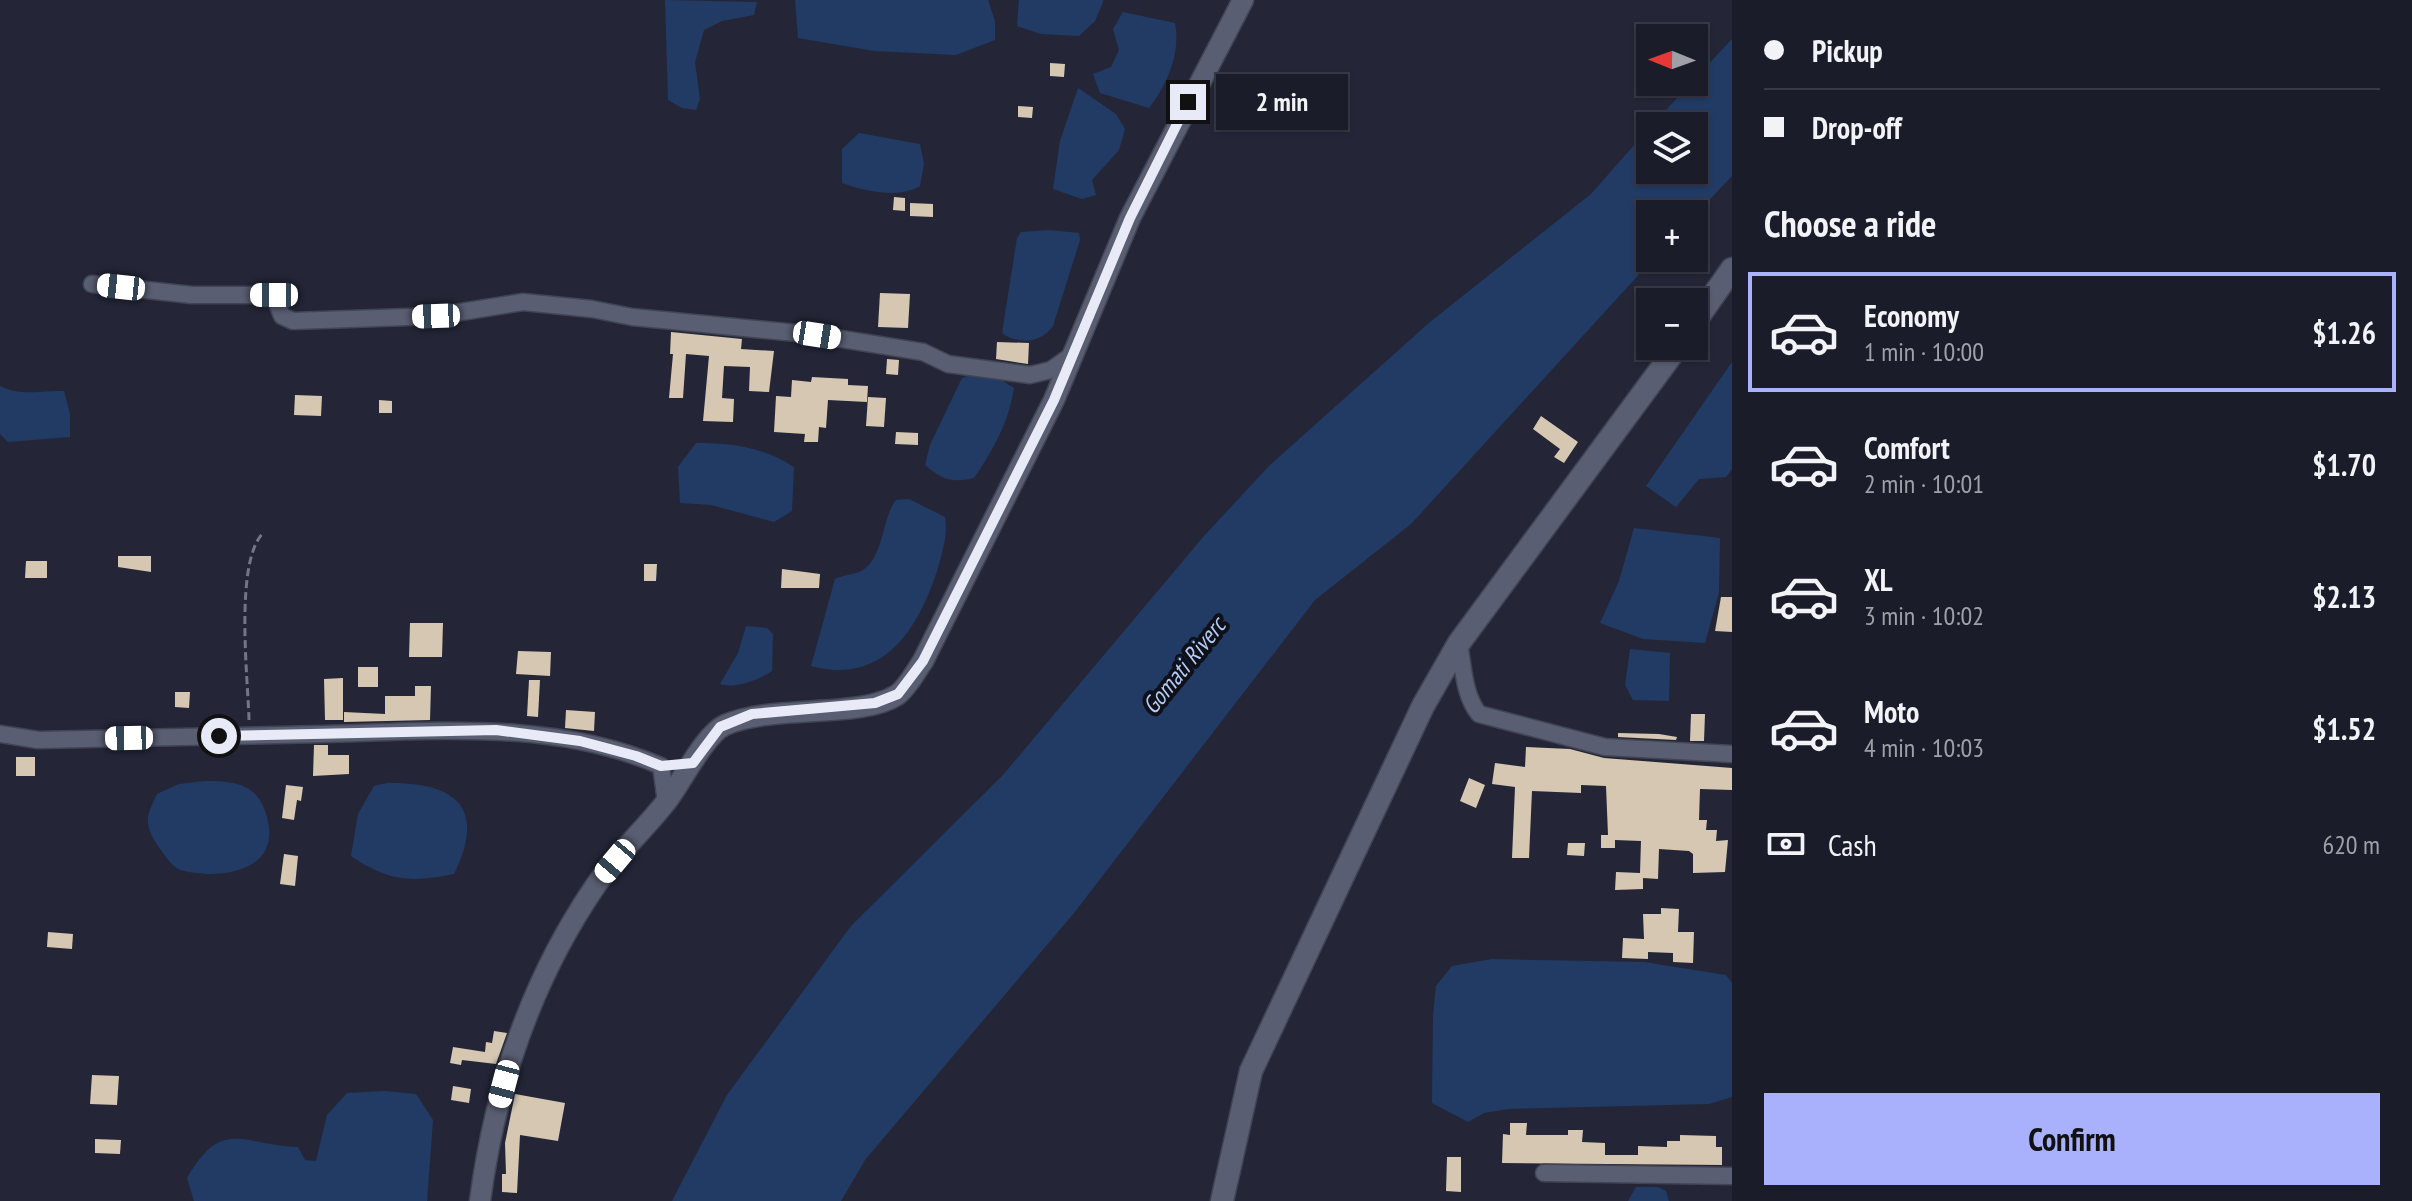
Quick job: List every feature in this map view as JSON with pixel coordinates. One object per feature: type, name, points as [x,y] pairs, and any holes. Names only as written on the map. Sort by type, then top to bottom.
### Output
[{"type":"main road","points":[[1708,303],[1732,269]]},
{"type":"main road","points":[[1222,1201],[1251,1071],[1423,706],[1459,643],[1668,360]]},
{"type":"street","points":[[480,1201],[497,1108],[516,1037],[564,935],[597,882],[666,802],[720,727],[752,714],[875,703],[898,694],[923,661],[1072,355],[1130,218],[1243,0]]},
{"type":"street","points":[[92,284],[192,295],[274,295],[282,316],[293,321],[436,316],[523,302],[551,304],[632,317],[817,335],[923,352],[948,364],[1030,375],[1051,370],[1072,355]]},
{"type":"street","points":[[1459,643],[1465,679],[1473,707],[1479,714],[1605,747],[1732,754]]},
{"type":"street","points":[[0,734],[38,740],[496,730],[580,741],[661,766],[693,763]]},
{"type":"street","points":[[661,766],[666,802]]},
{"type":"street","points":[[1544,1173],[1732,1176]]},
{"type":"path","points":[[250,736],[248,573],[254,542],[264,532]]},
{"type":"water","points":[[665,0],[757,2],[754,15],[722,21],[704,30],[695,62],[700,99],[696,110],[682,108],[668,100]]},
{"type":"water","points":[[795,0],[988,0],[995,21],[995,40],[956,55],[874,51],[798,38]]},
{"type":"water","points":[[1019,0],[1103,2],[1095,21],[1079,36],[1041,34],[1017,26]]},
{"type":"water","points":[[1123,12],[1175,23],[1176,46],[1171,68],[1149,108],[1100,93],[1093,74],[1111,67],[1119,50],[1113,29]]},
{"type":"water","name":"Gomati Riverc","points":[[1732,39],[1732,176],[1708,201],[1636,200],[1636,272],[1641,272],[1411,524],[1315,600],[1074,913],[865,1160],[841,1201],[672,1201],[727,1095],[851,926],[1003,775],[1204,536],[1269,466],[1430,322],[1591,194],[1636,143],[1636,184],[1708,184],[1708,112],[1664,112],[1679,96],[1708,96],[1708,65]]},
{"type":"water","points":[[1078,88],[1116,114],[1125,129],[1119,150],[1092,180],[1096,195],[1082,199],[1053,189],[1060,141]]},
{"type":"water","points":[[859,133],[920,144],[924,164],[920,186],[892,193],[842,183],[842,149]]},
{"type":"water","points":[[1050,230],[1079,233],[1080,240],[1053,326],[1036,339],[1022,341],[1009,337],[1002,333],[1017,238],[1021,232]]},
{"type":"water","points":[[1732,362],[1732,469],[1726,477],[1699,479],[1676,507],[1646,486]]},
{"type":"water","points":[[974,373],[1003,381],[1014,388],[1011,401],[999,435],[974,478],[948,479],[925,465],[930,445],[962,378]]},
{"type":"water","points":[[0,386],[24,392],[64,391],[70,414],[70,437],[8,442],[0,434]]},
{"type":"water","points":[[696,443],[747,448],[771,455],[794,467],[792,511],[774,522],[711,505],[680,503],[678,467]]},
{"type":"water","points":[[909,499],[945,517],[946,524],[937,571],[919,614],[907,633],[877,660],[858,668],[836,670],[811,666],[835,579],[867,567],[878,550],[891,508],[896,500]]},
{"type":"water","points":[[1634,528],[1720,538],[1719,592],[1705,643],[1643,639],[1600,623],[1619,581]]},
{"type":"water","points":[[746,626],[767,628],[773,634],[772,671],[747,683],[720,684],[738,653]]},
{"type":"water","points":[[1630,649],[1670,653],[1669,701],[1633,700],[1625,685]]},
{"type":"water","points":[[205,781],[239,784],[259,798],[268,822],[269,836],[260,858],[251,865],[225,873],[185,871],[172,864],[154,839],[148,817],[157,794],[179,784]]},
{"type":"water","points":[[387,783],[431,787],[458,803],[465,816],[467,831],[454,874],[400,878],[377,871],[351,856],[358,814],[374,786]]},
{"type":"water","points":[[1492,959],[1644,962],[1726,975],[1732,983],[1732,1097],[1709,1104],[1508,1109],[1484,1113],[1468,1122],[1432,1103],[1436,986],[1452,966]]},
{"type":"water","points":[[384,1091],[416,1094],[433,1120],[427,1201],[194,1201],[187,1178],[212,1147],[223,1141],[247,1140],[298,1147],[305,1160],[316,1161],[327,1115],[347,1093]]},
{"type":"water","points":[[1636,1187],[1658,1187],[1666,1191],[1669,1201],[1628,1201]]},
{"type":"building","points":[[1050,63],[1065,64],[1064,77],[1050,76]]},
{"type":"building","points":[[1018,106],[1033,107],[1032,118],[1018,117]]},
{"type":"building","points":[[894,197],[905,198],[905,211],[893,210]]},
{"type":"building","points":[[910,203],[933,204],[933,217],[910,216]]},
{"type":"building","points":[[880,293],[910,294],[908,328],[878,327]]},
{"type":"building","points":[[671,332],[742,339],[741,349],[774,351],[769,392],[749,391],[750,367],[724,366],[722,398],[734,399],[733,422],[703,421],[709,356],[686,354],[683,398],[669,398],[673,354],[670,354]]},
{"type":"building","points":[[997,342],[1029,343],[1028,364],[996,359]]},
{"type":"building","points":[[887,359],[899,360],[898,375],[886,374]]},
{"type":"building","points":[[812,377],[848,379],[848,385],[868,386],[867,402],[828,400],[826,428],[819,427],[818,442],[804,442],[805,434],[774,432],[776,396],[791,397],[792,380],[811,382]]},
{"type":"building","points":[[295,395],[322,396],[321,416],[294,415]]},
{"type":"building","points":[[868,397],[886,398],[884,427],[866,426]]},
{"type":"building","points":[[379,400],[392,401],[392,413],[379,413]]},
{"type":"building","points":[[1541,416],[1578,442],[1564,463],[1554,457],[1560,449],[1533,429]]},
{"type":"building","points":[[896,432],[918,433],[918,445],[895,444]]},
{"type":"building","points":[[118,556],[151,556],[151,572],[118,567]]},
{"type":"building","points":[[26,561],[47,561],[47,578],[25,578]]},
{"type":"building","points":[[644,564],[657,564],[656,581],[644,581]]},
{"type":"building","points":[[782,569],[820,574],[819,588],[781,588]]},
{"type":"building","points":[[1721,597],[1732,597],[1732,632],[1715,631]]},
{"type":"building","points":[[410,623],[443,623],[442,657],[409,657]]},
{"type":"building","points":[[518,651],[551,652],[550,676],[516,674]]},
{"type":"building","points":[[358,667],[378,667],[378,687],[358,687]]},
{"type":"building","points":[[343,678],[343,720],[325,720],[324,679]]},
{"type":"building","points":[[529,680],[540,680],[538,717],[527,716]]},
{"type":"building","points":[[415,686],[431,686],[430,720],[344,722],[344,712],[385,714],[385,696],[415,696]]},
{"type":"building","points":[[175,692],[190,692],[189,708],[175,707]]},
{"type":"building","points":[[566,710],[595,712],[594,731],[565,728]]},
{"type":"building","points":[[1691,714],[1705,714],[1704,741],[1690,741]]},
{"type":"building","points":[[1618,733],[1677,737],[1676,740],[1618,737]]},
{"type":"building","points":[[314,745],[328,745],[328,755],[349,755],[349,774],[313,776]]},
{"type":"building","points":[[1526,747],[1570,749],[1604,758],[1732,768],[1732,790],[1700,789],[1699,820],[1707,820],[1706,830],[1717,830],[1716,841],[1728,840],[1725,872],[1693,873],[1693,854],[1689,851],[1659,849],[1658,879],[1643,878],[1643,889],[1615,890],[1616,872],[1640,873],[1641,841],[1615,840],[1615,848],[1601,848],[1601,835],[1608,835],[1606,786],[1581,785],[1581,793],[1532,791],[1529,858],[1512,858],[1515,787],[1492,784],[1495,763],[1525,767]]},
{"type":"building","points":[[16,757],[35,757],[35,776],[16,776]]},
{"type":"building","points":[[1469,778],[1485,785],[1476,808],[1460,801]]},
{"type":"building","points":[[286,785],[303,787],[294,820],[282,818]]},
{"type":"building","points":[[1568,843],[1585,843],[1584,856],[1567,855]]},
{"type":"building","points":[[284,854],[298,856],[295,886],[280,884]]},
{"type":"building","points":[[1661,908],[1679,909],[1678,932],[1694,932],[1693,963],[1673,962],[1673,953],[1648,952],[1648,959],[1622,958],[1623,938],[1644,939],[1643,914],[1661,914]]},
{"type":"building","points":[[48,932],[73,934],[72,949],[47,947]]},
{"type":"building","points":[[494,1031],[507,1033],[496,1064],[462,1060],[461,1065],[450,1063],[453,1047],[485,1052],[486,1042],[492,1043]]},
{"type":"building","points":[[92,1075],[119,1076],[117,1105],[90,1104]]},
{"type":"building","points":[[453,1086],[471,1089],[469,1103],[451,1100]]},
{"type":"building","points":[[515,1094],[565,1103],[558,1141],[520,1135],[517,1193],[502,1192],[502,1174],[506,1174],[505,1143]]},
{"type":"building","points":[[1510,1123],[1527,1123],[1526,1135],[1568,1135],[1568,1130],[1583,1130],[1582,1142],[1605,1143],[1605,1155],[1638,1155],[1638,1146],[1667,1147],[1667,1141],[1680,1141],[1680,1135],[1716,1136],[1716,1147],[1722,1147],[1722,1165],[1502,1163],[1503,1134],[1510,1135]]},
{"type":"building","points":[[95,1139],[121,1140],[120,1154],[95,1153]]},
{"type":"building","points":[[1447,1157],[1461,1157],[1461,1192],[1446,1191]]},
{"type":"route","points":[[219,736],[496,730],[580,741],[661,766],[693,763],[720,727],[752,714],[875,703],[898,694],[923,661],[987,537],[1054,400],[1130,218],[1188,102]]}]
